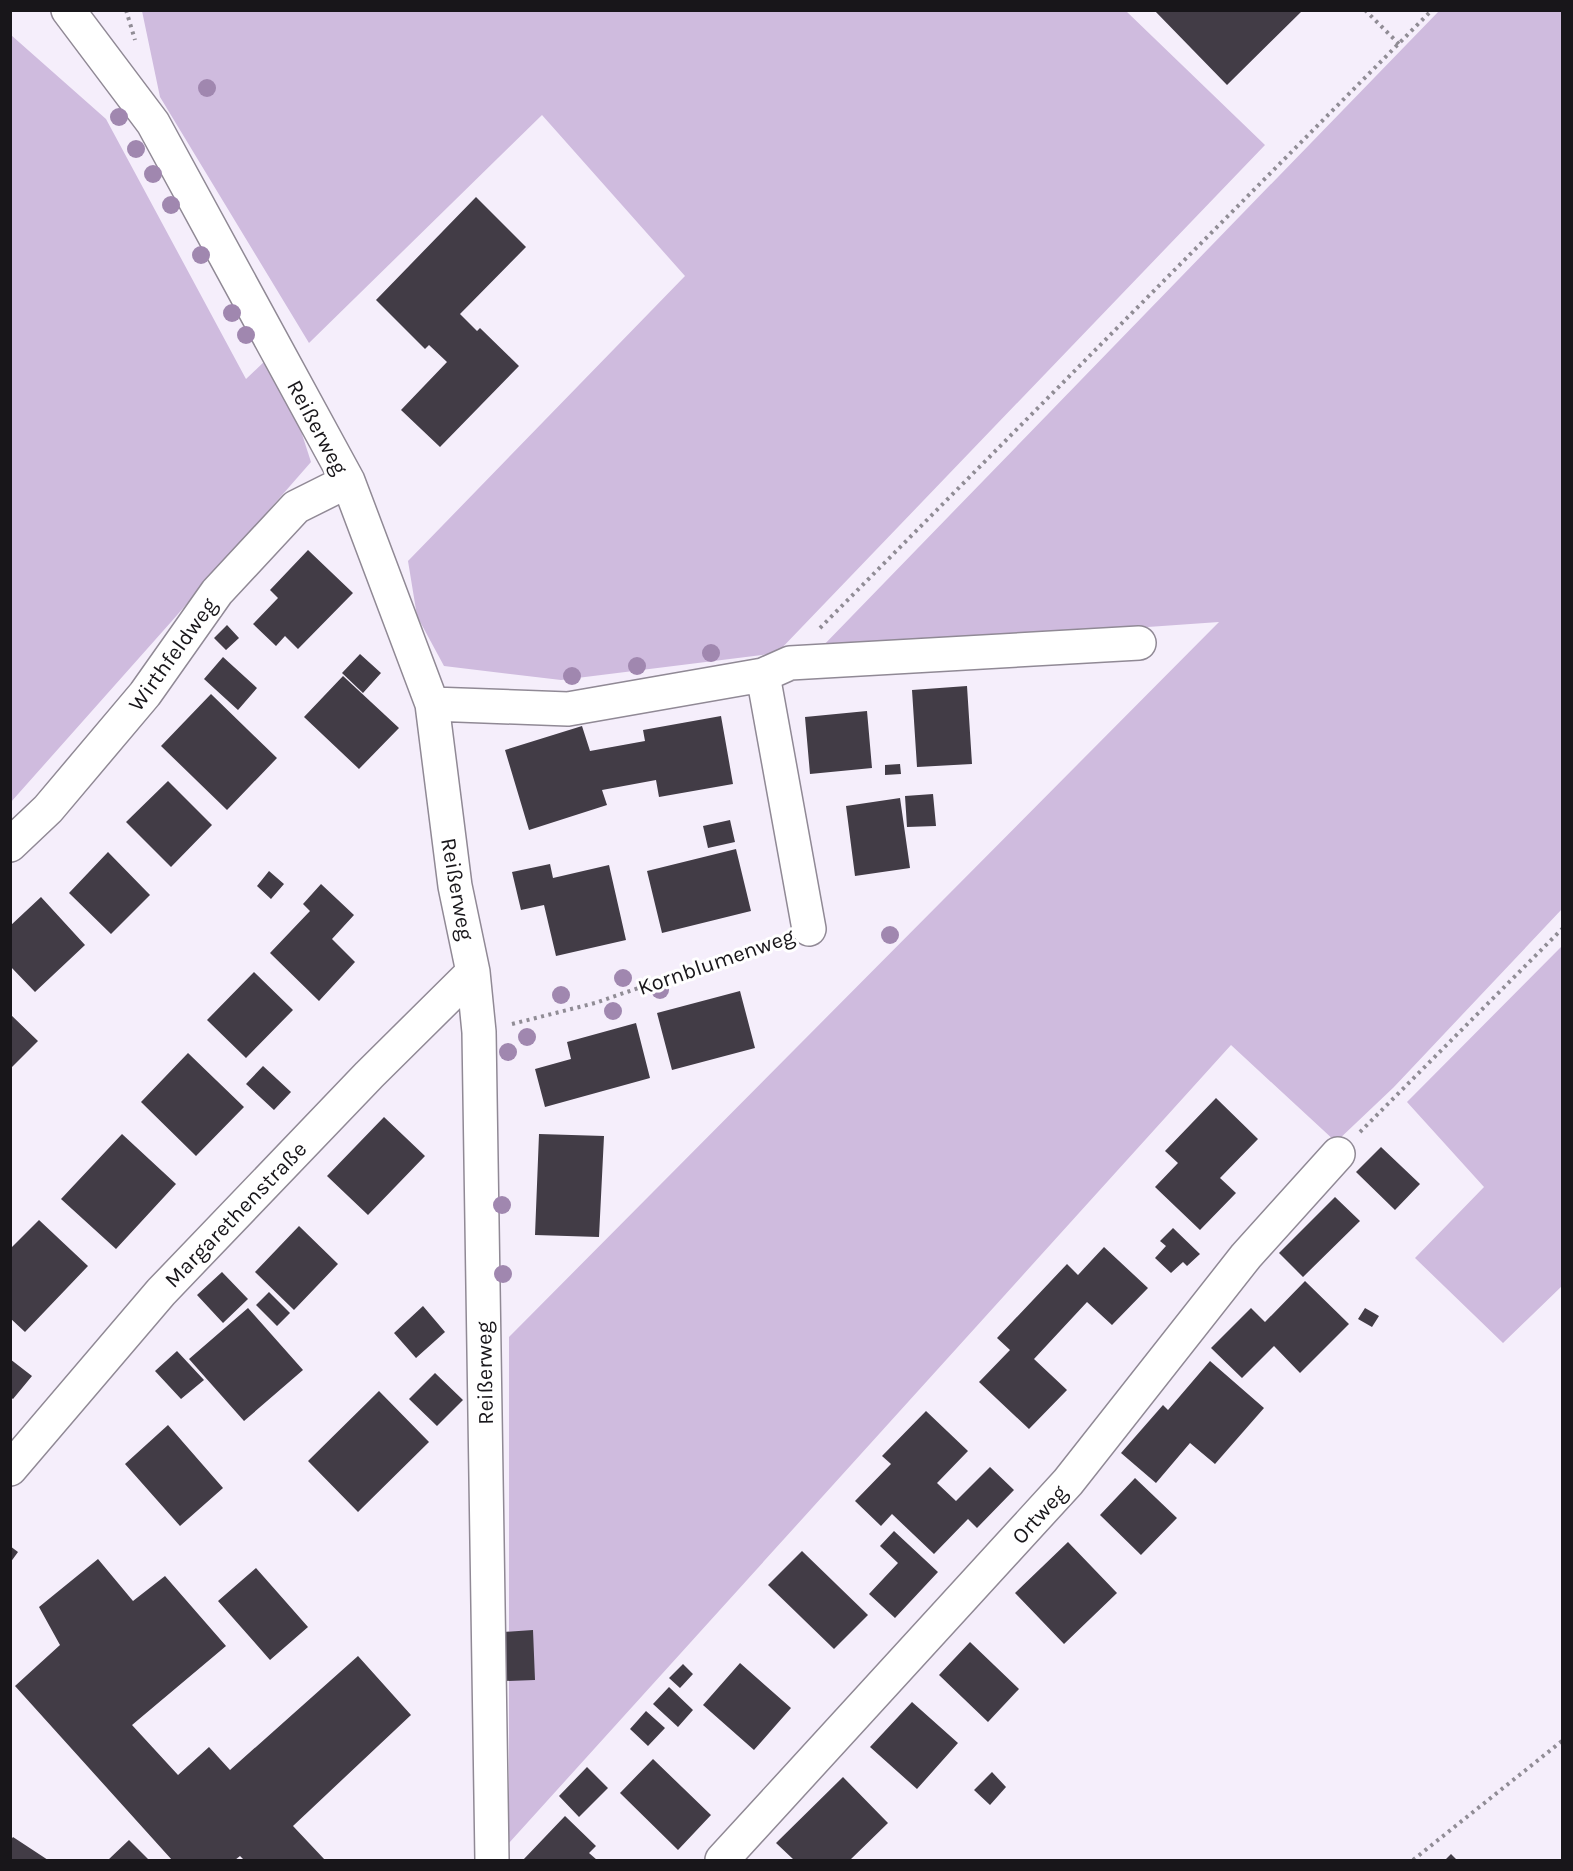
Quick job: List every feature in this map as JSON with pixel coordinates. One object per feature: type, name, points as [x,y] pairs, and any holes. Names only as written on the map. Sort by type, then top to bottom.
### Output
[{"type":"street","name":"Reißerweg","points":[[68,10],[153,123],[348,481],[432,704],[455,886],[473,972],[479,1032],[492,1860]]},
{"type":"street","name":"Wirthfeldweg","points":[[10,845],[48,809],[145,694],[217,592],[296,507],[348,481]]},
{"type":"street","points":[[432,704],[568,709],[777,669],[1139,643]]},
{"type":"street","name":"Kornblumenweg","points":[[777,669],[809,929]]},
{"type":"street","name":"Margarethenstraße","points":[[10,1469],[161,1292],[369,1075],[473,972]]},
{"type":"street","name":"Ortweg","points":[[722,1860],[1068,1482],[1246,1256],[1338,1154]]},
{"type":"path","points":[[1365,10],[1399,44]]},
{"type":"path","points":[[777,669],[1432,10]]},
{"type":"path","name":"Kornblumenweg","points":[[479,1032],[595,1003],[809,929]]},
{"type":"path","points":[[1338,1154],[1563,929]]},
{"type":"path","points":[[1413,1860],[1563,1741]]},
{"type":"shaded area","points":[[142,11],[1126,11],[1265,145],[777,653],[561,680],[444,666],[417,616],[408,561],[685,276],[542,115],[309,343],[160,97]]},
{"type":"shaded area","points":[[1439,11],[1562,11],[1562,909],[1394,1087],[1336,1142],[1231,1045],[509,1843],[509,1337],[1219,622],[819,650]]},
{"type":"shaded area","points":[[11,35],[106,119],[246,379],[267,359],[292,403],[311,462],[11,802]]},
{"type":"shaded area","points":[[1562,946],[1562,1286],[1503,1343],[1415,1258],[1484,1187],[1407,1102]]},
{"type":"building","points":[[1154,10],[1303,10],[1227,85]]},
{"type":"building","points":[[476,197],[526,247],[460,314],[477,331],[480,328],[519,366],[440,447],[401,410],[447,362],[429,345],[425,349],[376,300]]},
{"type":"building","points":[[308,550],[353,593],[298,649],[285,636],[276,646],[253,624],[278,598],[270,590]]},
{"type":"building","points":[[227,625],[239,638],[226,650],[214,638]]},
{"type":"building","points":[[360,654],[381,673],[363,693],[342,673]]},
{"type":"building","points":[[223,657],[257,688],[238,710],[204,679]]},
{"type":"building","points":[[343,676],[399,728],[359,769],[304,717]]},
{"type":"building","points":[[967,686],[972,764],[917,767],[912,690]]},
{"type":"building","points":[[211,694],[277,758],[227,810],[161,746]]},
{"type":"building","points":[[867,711],[872,768],[810,774],[805,717]]},
{"type":"building","points":[[721,716],[733,784],[659,797],[656,780],[602,790],[607,805],[529,830],[505,750],[582,726],[590,751],[645,741],[643,730]]},
{"type":"building","points":[[900,764],[901,774],[885,775],[885,765]]},
{"type":"building","points":[[168,781],[212,825],[171,867],[126,822]]},
{"type":"building","points":[[933,794],[936,826],[907,827],[905,796]]},
{"type":"building","points":[[900,798],[910,868],[855,876],[846,806]]},
{"type":"building","points":[[730,820],[735,842],[708,848],[703,826]]},
{"type":"building","points":[[736,849],[751,911],[662,933],[647,871]]},
{"type":"building","points":[[108,852],[150,895],[111,934],[69,893]]},
{"type":"building","points":[[550,864],[553,878],[609,865],[626,940],[556,956],[544,905],[521,910],[512,872]]},
{"type":"building","points":[[269,871],[284,884],[271,899],[257,886]]},
{"type":"building","points":[[321,884],[354,915],[332,939],[355,962],[319,1001],[270,953],[310,911],[303,904]]},
{"type":"building","points":[[41,897],[85,945],[35,992],[10,966],[10,926]]},
{"type":"building","points":[[254,972],[293,1010],[246,1058],[207,1020]]},
{"type":"building","points":[[740,991],[755,1048],[672,1070],[657,1013]]},
{"type":"building","points":[[10,1014],[38,1041],[10,1069]]},
{"type":"building","points":[[636,1023],[650,1078],[545,1107],[535,1069],[571,1059],[567,1042]]},
{"type":"building","points":[[188,1053],[244,1107],[196,1156],[141,1102]]},
{"type":"building","points":[[263,1066],[291,1092],[274,1110],[246,1084]]},
{"type":"building","points":[[1216,1098],[1258,1139],[1220,1178],[1236,1193],[1200,1230],[1155,1187],[1178,1163],[1165,1151]]},
{"type":"building","points":[[384,1117],[425,1156],[368,1215],[327,1176]]},
{"type":"building","points":[[122,1134],[176,1184],[116,1249],[61,1199]]},
{"type":"building","points":[[539,1134],[604,1136],[599,1237],[535,1235]]},
{"type":"building","points":[[1381,1147],[1420,1184],[1395,1210],[1356,1172]]},
{"type":"building","points":[[1335,1197],[1360,1221],[1303,1277],[1279,1253]]},
{"type":"building","points":[[39,1220],[88,1266],[25,1332],[10,1318],[10,1249]]},
{"type":"building","points":[[299,1226],[338,1264],[294,1310],[255,1272]]},
{"type":"building","points":[[1173,1228],[1200,1254],[1187,1266],[1183,1262],[1171,1273],[1155,1258],[1166,1246],[1160,1241]]},
{"type":"building","points":[[1104,1247],[1148,1288],[1112,1325],[1087,1302],[1034,1359],[1067,1390],[1029,1429],[979,1382],[1010,1350],[997,1338],[1067,1264],[1078,1275]]},
{"type":"building","points":[[222,1272],[248,1299],[223,1323],[197,1295]]},
{"type":"building","points":[[1305,1281],[1349,1324],[1300,1373],[1274,1346],[1242,1378],[1211,1348],[1251,1308],[1265,1322]]},
{"type":"building","points":[[269,1292],[290,1313],[277,1326],[256,1305]]},
{"type":"building","points":[[423,1306],[445,1332],[416,1358],[394,1333]]},
{"type":"building","points":[[248,1308],[303,1370],[244,1421],[189,1359]]},
{"type":"building","points":[[1365,1308],[1379,1316],[1372,1327],[1358,1319]]},
{"type":"building","points":[[177,1351],[204,1380],[181,1399],[155,1371]]},
{"type":"building","points":[[10,1359],[32,1376],[13,1399],[10,1397]]},
{"type":"building","points":[[1210,1361],[1264,1408],[1215,1464],[1190,1443],[1156,1483],[1121,1453],[1163,1405],[1168,1410]]},
{"type":"building","points":[[435,1373],[463,1400],[437,1426],[409,1399]]},
{"type":"building","points":[[379,1391],[429,1442],[358,1512],[308,1461]]},
{"type":"building","points":[[926,1411],[968,1451],[937,1483],[956,1501],[990,1467],[1014,1490],[977,1528],[968,1519],[934,1554],[892,1514],[881,1526],[855,1501],[891,1464],[882,1456]]},
{"type":"building","points":[[168,1425],[223,1488],[180,1526],[125,1464]]},
{"type":"building","points":[[1135,1478],[1177,1518],[1141,1555],[1100,1515]]},
{"type":"building","points":[[894,1531],[938,1572],[895,1618],[869,1594],[898,1563],[880,1546]]},
{"type":"building","points":[[1068,1542],[1117,1593],[1064,1644],[1015,1593]]},
{"type":"building","points":[[10,1546],[18,1552],[10,1563]]},
{"type":"building","points":[[802,1551],[868,1615],[834,1649],[768,1585]]},
{"type":"building","points":[[98,1559],[133,1601],[165,1576],[226,1646],[132,1725],[178,1775],[209,1747],[230,1770],[358,1656],[411,1715],[293,1826],[325,1860],[244,1860],[240,1856],[235,1860],[172,1860],[15,1686],[60,1645],[39,1607]]},
{"type":"building","points":[[256,1568],[308,1627],[270,1660],[218,1601]]},
{"type":"building","points":[[533,1630],[535,1680],[505,1681],[503,1632]]},
{"type":"building","points":[[970,1642],[1019,1689],[988,1722],[939,1675]]},
{"type":"building","points":[[740,1663],[791,1708],[754,1750],[703,1705]]},
{"type":"building","points":[[683,1664],[693,1674],[680,1688],[669,1678]]},
{"type":"building","points":[[669,1687],[693,1710],[678,1727],[653,1704]]},
{"type":"building","points":[[912,1702],[958,1743],[917,1789],[870,1747]]},
{"type":"building","points":[[646,1711],[665,1728],[648,1746],[630,1729]]},
{"type":"building","points":[[653,1759],[711,1815],[678,1850],[620,1793]]},
{"type":"building","points":[[587,1767],[608,1788],[579,1817],[559,1796]]},
{"type":"building","points":[[992,1772],[1006,1787],[990,1805],[974,1790]]},
{"type":"building","points":[[843,1777],[888,1823],[850,1860],[794,1860],[776,1843]]},
{"type":"building","points":[[565,1816],[596,1846],[589,1853],[597,1860],[523,1860]]},
{"type":"building","points":[[13,1837],[48,1860],[10,1860],[10,1841]]},
{"type":"building","points":[[129,1840],[149,1860],[108,1860]]},
{"type":"building","points":[[1451,1854],[1457,1860],[1445,1860]]}]
